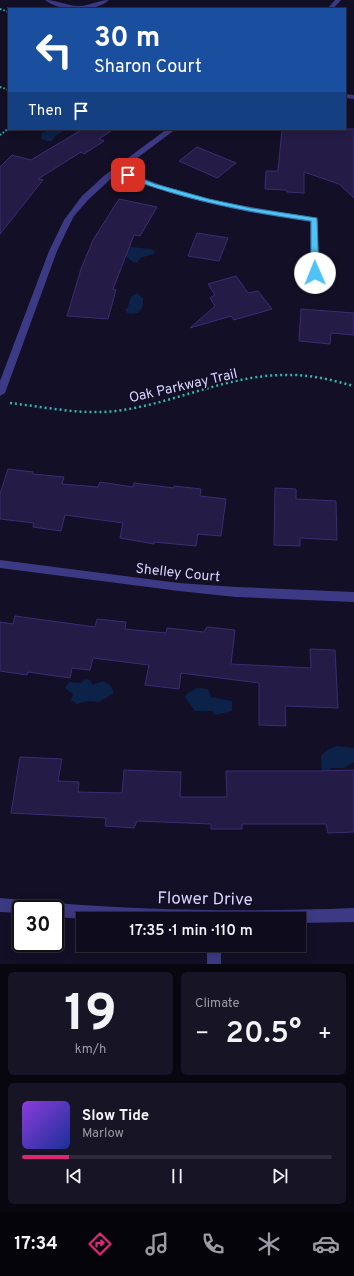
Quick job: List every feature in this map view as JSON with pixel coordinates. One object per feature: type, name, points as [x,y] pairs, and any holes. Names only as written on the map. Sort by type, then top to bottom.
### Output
[{"type":"street","points":[[48,0],[72,8]]},
{"type":"street","points":[[86,8],[98,5],[106,0]]},
{"type":"street","points":[[331,8],[338,0]]},
{"type":"street","points":[[0,393],[53,251],[63,229],[75,211],[98,185],[171,130]]},
{"type":"street","points":[[116,170],[153,185],[207,201],[314,220],[315,273]]},
{"type":"street","name":"Shelley Court","points":[[0,564],[179,587],[236,592],[354,597]]},
{"type":"street","points":[[0,905],[12,906]]},
{"type":"street","name":"Flower Drive","points":[[64,911],[82,912]]},
{"type":"street","name":"Flower Drive","points":[[306,917],[354,916]]},
{"type":"street","points":[[214,952],[214,964]]},
{"type":"path","points":[[0,135],[8,129]]},
{"type":"path","name":"Oak Parkway Trail","points":[[16,404],[91,412],[116,411],[275,375],[308,376],[354,386]]},
{"type":"water","points":[[50,130],[61,130],[62,132],[55,136],[52,141],[41,139],[42,133]]},
{"type":"water","points":[[123,246],[150,249],[155,251],[154,254],[140,258],[138,262],[133,262],[123,254]]},
{"type":"water","points":[[137,293],[143,298],[142,309],[135,314],[127,313],[125,309],[127,309],[131,297]]},
{"type":"water","points":[[85,679],[90,680],[92,685],[104,681],[111,686],[114,693],[99,702],[87,701],[77,704],[71,700],[73,694],[65,688],[69,682],[81,683]]},
{"type":"water","points":[[197,688],[208,689],[211,697],[232,701],[232,711],[215,715],[212,711],[195,711],[185,697],[188,693]]},
{"type":"water","points":[[337,746],[354,748],[354,762],[344,768],[331,768],[330,773],[322,777],[321,756],[327,750]]},
{"type":"building","points":[[354,129],[354,198],[339,184],[304,172],[304,193],[265,189],[266,171],[278,171],[282,130]]},
{"type":"building","points":[[81,130],[112,130],[99,139],[104,141],[84,154],[81,152],[38,179],[43,180],[0,234],[0,167],[12,155],[31,160]]},
{"type":"building","points":[[197,147],[236,163],[217,178],[179,161]]},
{"type":"building","points":[[119,199],[157,207],[140,236],[134,235],[113,289],[116,290],[108,319],[67,316],[81,269],[93,240]]},
{"type":"building","points":[[197,233],[228,238],[219,261],[188,256]]},
{"type":"building","points":[[236,276],[248,293],[258,291],[272,309],[234,320],[231,316],[190,328],[215,306],[210,298],[215,295],[208,284]]},
{"type":"building","points":[[301,309],[354,313],[354,335],[331,333],[330,344],[299,341]]},
{"type":"building","points":[[8,469],[33,472],[33,474],[64,477],[62,484],[98,487],[100,482],[133,487],[134,483],[174,488],[174,486],[201,489],[200,496],[226,499],[221,536],[198,534],[196,546],[154,542],[154,544],[120,538],[123,523],[65,515],[61,531],[33,527],[34,523],[0,519],[0,494]]},
{"type":"building","points":[[275,488],[296,489],[296,499],[336,501],[337,540],[300,538],[300,546],[274,545]]},
{"type":"building","points":[[15,616],[95,627],[97,619],[126,622],[125,629],[166,633],[167,628],[204,632],[207,627],[235,630],[231,664],[311,668],[310,649],[335,650],[338,708],[285,706],[286,726],[259,725],[259,683],[181,673],[179,689],[145,685],[149,665],[93,658],[90,670],[72,668],[70,678],[28,672],[27,675],[0,671],[0,622],[13,624]]},
{"type":"building","points":[[20,757],[62,759],[58,781],[79,782],[78,792],[122,793],[124,770],[181,772],[180,797],[227,797],[226,771],[354,770],[354,832],[328,833],[326,824],[242,824],[242,829],[211,829],[211,824],[137,821],[134,828],[105,826],[106,818],[11,813]]},
{"type":"route","points":[[128,175],[180,194],[207,201],[314,220],[315,273]]}]
